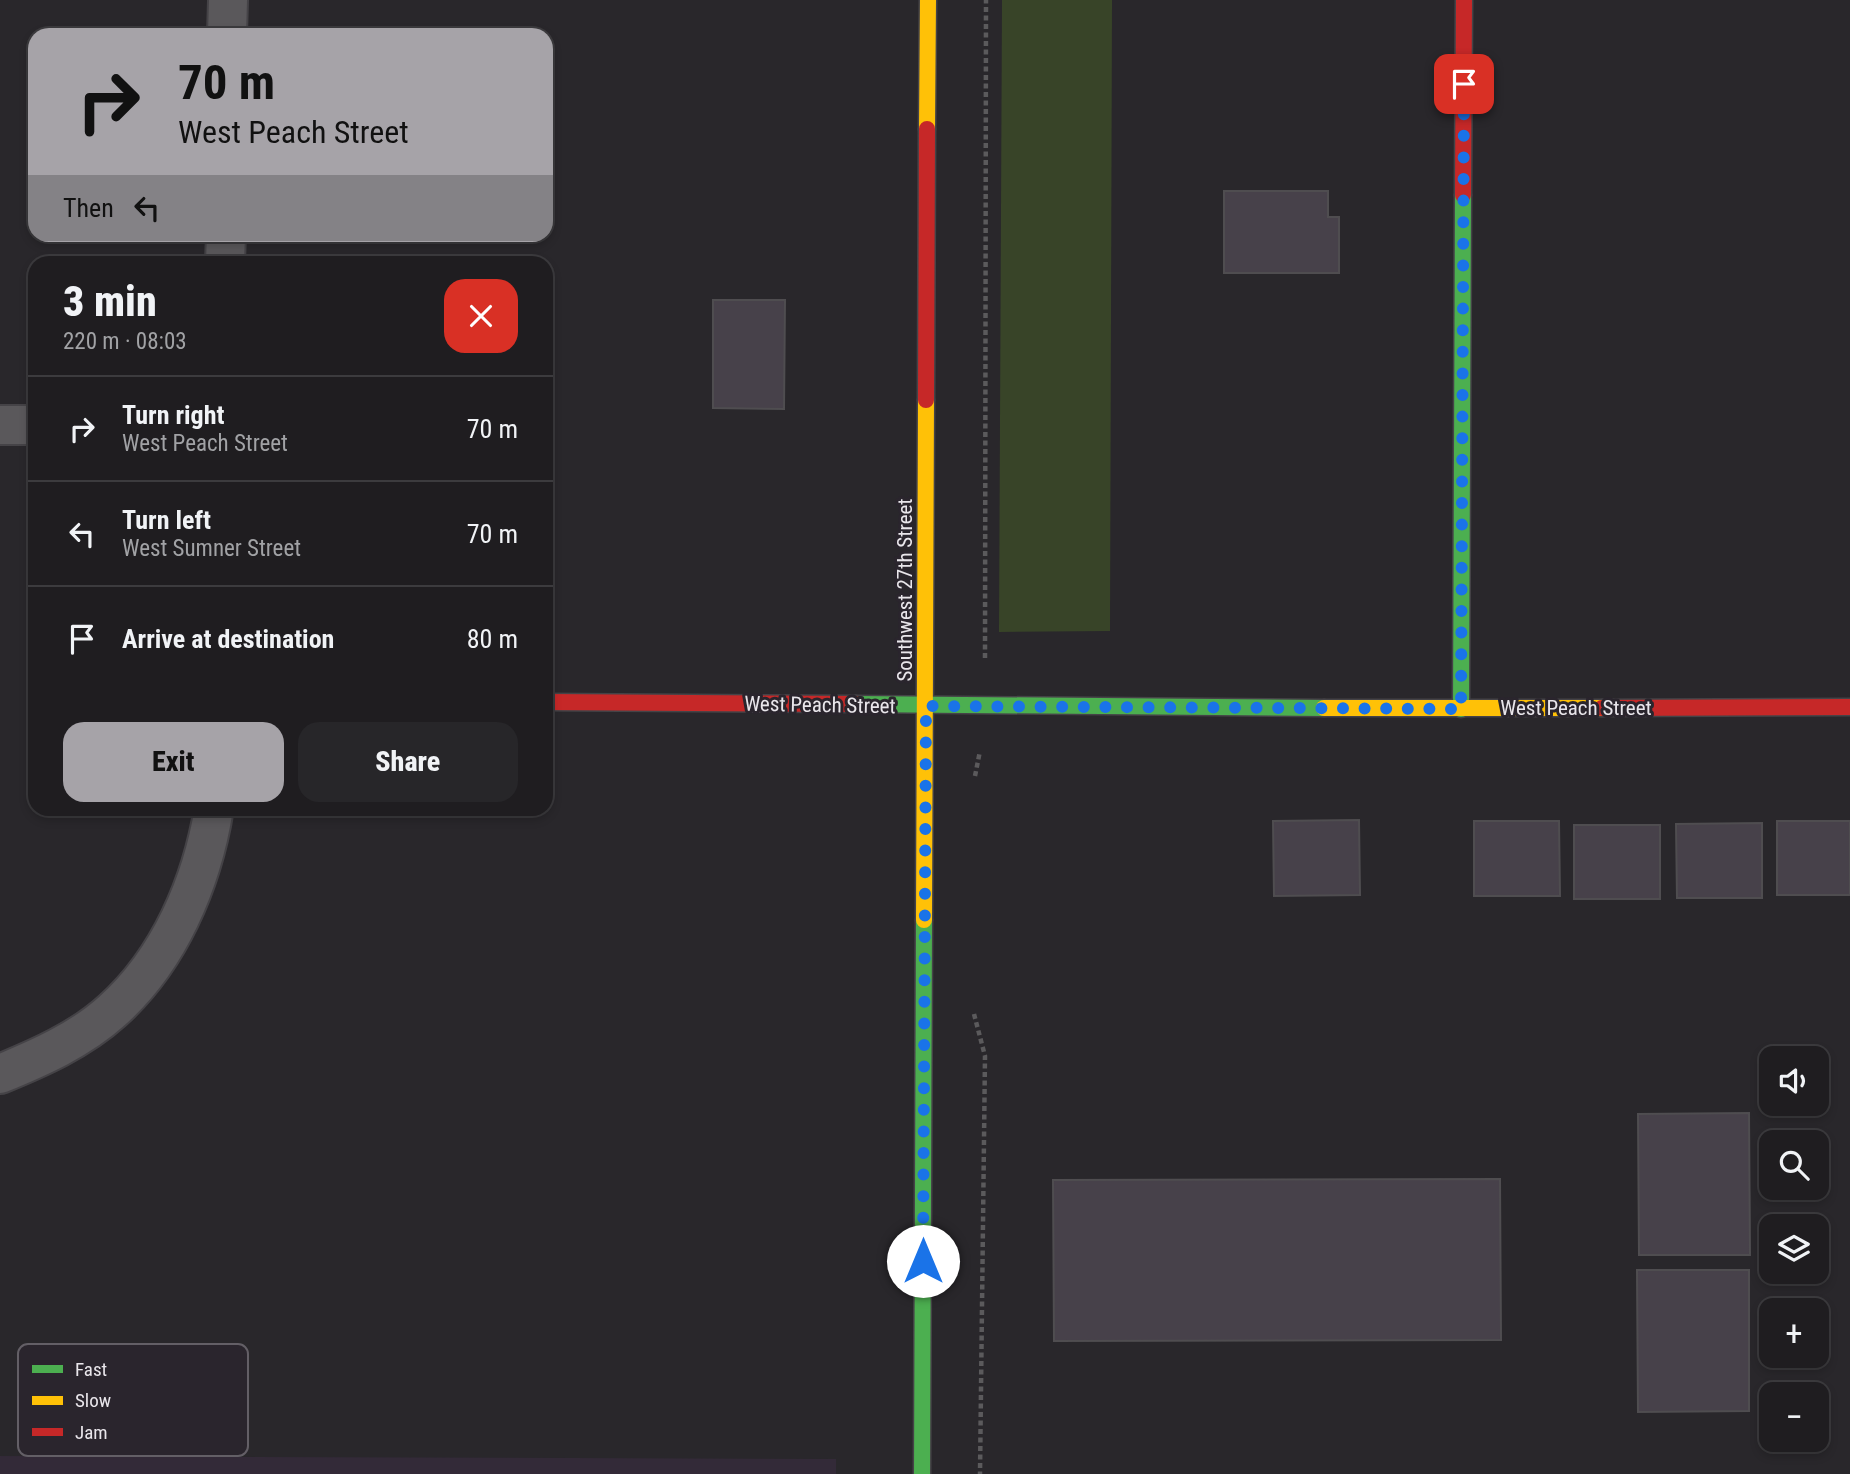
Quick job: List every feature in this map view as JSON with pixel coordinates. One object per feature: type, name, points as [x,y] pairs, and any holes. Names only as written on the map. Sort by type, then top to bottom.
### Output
[{"type":"street","points":[[227,28],[228,0]]},
{"type":"street","name":"Southwest 27th Street","points":[[922,1474],[928,0]]},
{"type":"street","points":[[1461,709],[1464,0]]},
{"type":"street","points":[[0,425],[28,425]]},
{"type":"street","name":"West Peach Street","points":[[553,702],[1461,709],[1850,707]]},
{"type":"street","points":[[0,1074],[46,1056],[111,1012],[151,968],[183,914],[199,871],[212,816]]},
{"type":"shaded area","points":[[0,1456],[836,1459],[836,1474],[0,1474]]},
{"type":"green space","points":[[1002,0],[1112,0],[1110,631],[999,632]]},
{"type":"building","points":[[1224,191],[1328,191],[1328,217],[1339,217],[1339,273],[1224,273]]},
{"type":"building","points":[[713,300],[785,300],[784,409],[713,408]]},
{"type":"building","points":[[1359,820],[1360,895],[1274,896],[1273,821]]},
{"type":"building","points":[[1474,821],[1559,821],[1560,896],[1474,896]]},
{"type":"building","points":[[1777,821],[1850,821],[1850,895],[1777,895]]},
{"type":"building","points":[[1762,823],[1762,898],[1677,898],[1676,824]]},
{"type":"building","points":[[1574,825],[1660,825],[1660,899],[1574,899]]},
{"type":"building","points":[[1749,1113],[1750,1255],[1639,1255],[1638,1114]]},
{"type":"building","points":[[1500,1179],[1501,1340],[1054,1341],[1053,1180]]},
{"type":"building","points":[[1637,1270],[1749,1270],[1749,1411],[1638,1412]]},
{"type":"traffic: fast","points":[[1461,709],[1463,195]]},
{"type":"traffic: fast","points":[[856,704],[1324,708]]},
{"type":"traffic: fast","points":[[922,1474],[924,920]]},
{"type":"traffic: slow","points":[[927,129],[928,0]]},
{"type":"traffic: slow","points":[[924,920],[926,400]]},
{"type":"traffic: slow","points":[[1324,708],[1602,708]]},
{"type":"traffic: jam","points":[[1463,195],[1464,0]]},
{"type":"traffic: jam","points":[[926,400],[927,129]]},
{"type":"traffic: jam","points":[[553,702],[856,704]]},
{"type":"traffic: jam","points":[[1602,708],[1850,707]]},
{"type":"route","points":[[923,1261],[926,706],[1461,709],[1464,84]]}]
